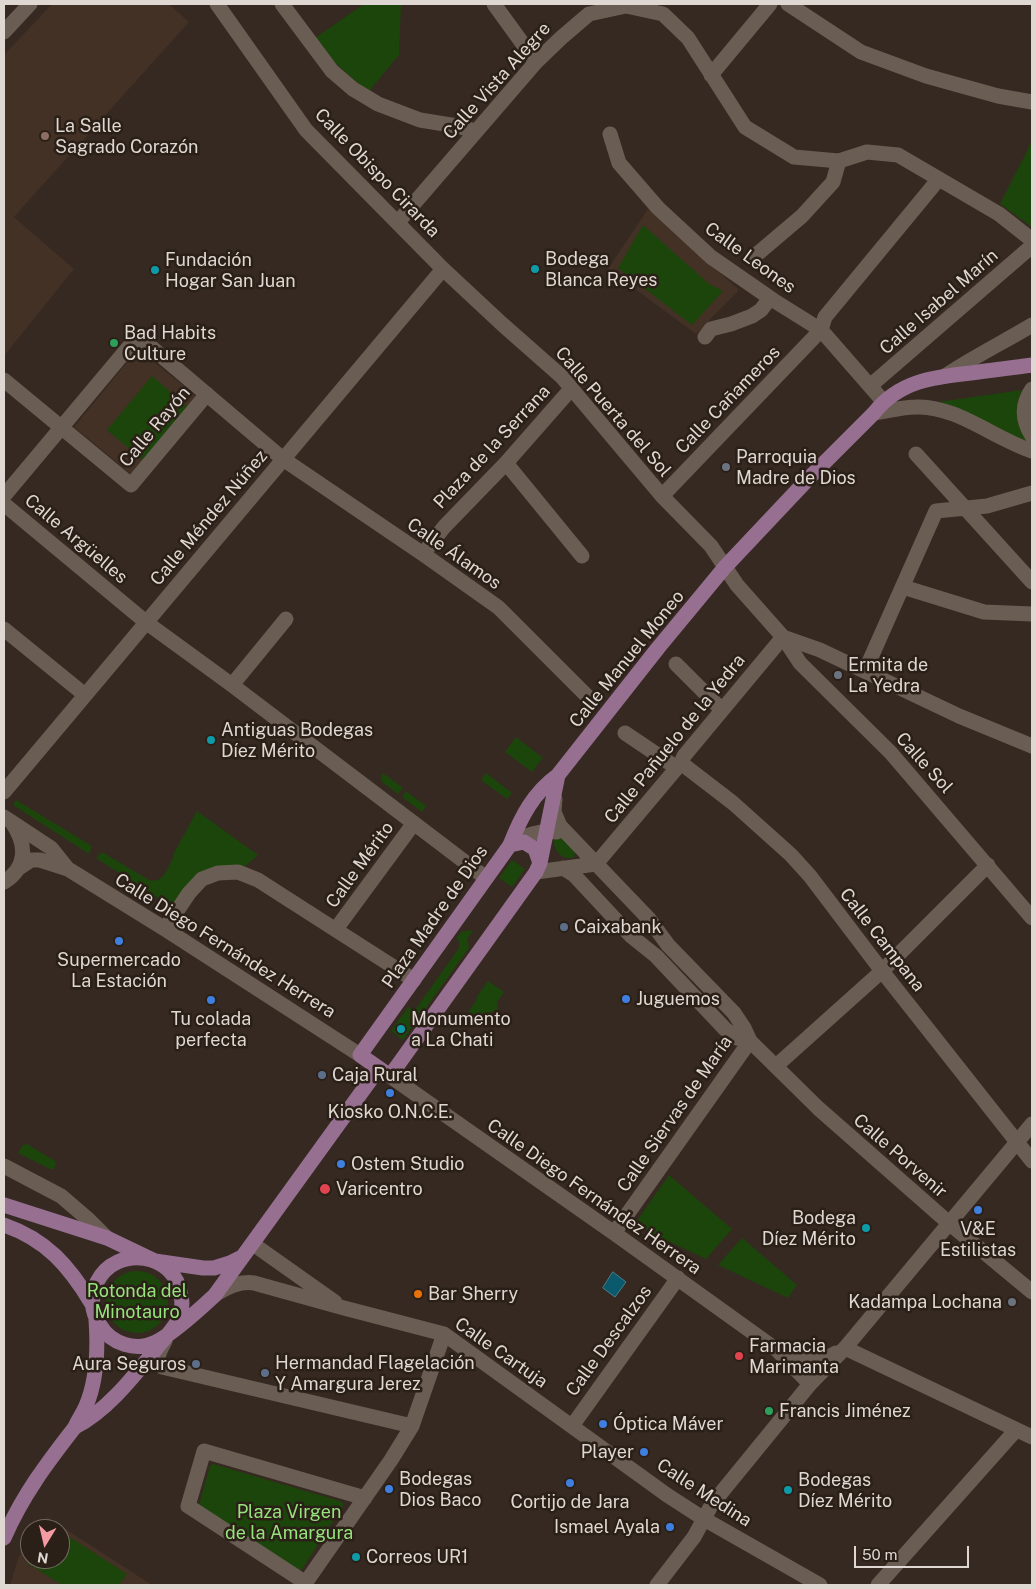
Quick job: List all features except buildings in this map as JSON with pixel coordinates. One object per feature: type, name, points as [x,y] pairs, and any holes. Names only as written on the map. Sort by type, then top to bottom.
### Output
[{"type":"main road","name":"Calle Manuel Moneo","points":[[558,776],[658,648],[725,567],[879,407],[910,385],[927,378],[1032,365]]},
{"type":"main road","points":[[4,1225],[35,1240],[65,1264],[77,1280],[103,1331],[114,1340],[127,1345],[142,1346],[156,1342],[200,1310],[215,1295],[538,867],[558,776]]},
{"type":"main road","points":[[510,844],[518,824],[532,799],[547,783],[558,776]]},
{"type":"main road","name":"Plaza Madre de Dios","points":[[360,1055],[510,844],[524,842],[535,849],[538,867]]},
{"type":"main road","points":[[360,1055],[384,1072]]},
{"type":"main road","points":[[4,1205],[107,1238],[155,1261],[168,1269],[177,1281],[182,1295],[181,1309],[176,1323],[168,1335],[125,1386],[98,1412],[87,1421],[75,1427]]},
{"type":"main road","points":[[4,1538],[32,1484],[75,1427],[85,1408],[92,1382],[96,1350],[94,1289],[101,1275],[112,1265],[125,1259],[140,1257],[202,1268],[214,1268],[230,1263],[249,1249]]},
{"type":"street","points":[[4,32],[30,4]]},
{"type":"street","name":"Calle Obispo Cirarda","points":[[218,4],[306,130],[443,269]]},
{"type":"street","points":[[282,4],[332,71],[354,89],[378,104],[420,120],[475,131]]},
{"type":"street","points":[[494,4],[536,62]]},
{"type":"street","points":[[711,75],[770,4]]},
{"type":"street","points":[[788,4],[861,52],[926,76],[998,96],[1032,102]]},
{"type":"street","name":"Calle Vista Alegre","points":[[398,222],[536,62],[561,38],[589,14],[626,6],[663,14],[688,38],[745,128],[794,157],[839,161],[868,152],[898,155],[998,214],[1032,240]]},
{"type":"street","name":"Calle Leones","points":[[610,134],[619,163],[658,208],[710,257],[821,330],[870,386],[879,407]]},
{"type":"street","points":[[756,255],[802,216],[833,182],[839,161]]},
{"type":"street","name":"Calle Cañameros","points":[[662,496],[821,330],[825,317],[938,180]]},
{"type":"street","name":"Calle Isabel Marín","points":[[870,386],[1032,246]]},
{"type":"street","name":"Calle Puerta del Sol","points":[[443,269],[561,376],[662,496],[711,546],[737,585],[783,637]]},
{"type":"street","name":"Calle Méndez Núñez","points":[[4,792],[443,269]]},
{"type":"street","points":[[705,337],[712,329],[752,316],[761,310],[770,298]]},
{"type":"street","points":[[945,376],[1032,325]]},
{"type":"street","name":"Calle Álamos","points":[[62,427],[138,336],[282,459],[498,607],[589,698]]},
{"type":"street","points":[[4,380],[62,427],[4,496]]},
{"type":"street","name":"Plaza de la Serrana","points":[[423,554],[444,526],[506,463],[571,389]]},
{"type":"street","points":[[1032,389],[1025,401],[1024,413],[1026,426],[1032,436]]},
{"type":"street","name":"Calle Rayón","points":[[62,427],[131,484],[207,394]]},
{"type":"street","points":[[879,407],[931,408],[950,412],[1000,438],[1032,451]]},
{"type":"street","points":[[916,454],[1032,582]]},
{"type":"street","points":[[506,463],[582,556]]},
{"type":"street","points":[[865,671],[936,511],[987,506],[1032,493]]},
{"type":"street","name":"Calle Argüelles","points":[[4,504],[147,622],[486,878]]},
{"type":"street","points":[[903,587],[984,612],[1032,614]]},
{"type":"street","points":[[232,685],[286,619]]},
{"type":"street","points":[[4,629],[85,695]]},
{"type":"street","points":[[783,637],[822,650],[959,716],[1032,746]]},
{"type":"street","name":"Calle Sol","points":[[783,637],[800,663],[891,753],[1032,918]]},
{"type":"street","name":"Calle Pañuelo de la Yedra","points":[[599,866],[679,765],[684,756],[783,637]]},
{"type":"street","points":[[806,669],[822,650]]},
{"type":"street","points":[[676,664],[722,710]]},
{"type":"street","points":[[625,733],[679,765]]},
{"type":"street","name":"Calle Campana","points":[[679,765],[733,803],[791,855],[810,876],[882,971],[1032,1161]]},
{"type":"street","name":"Calle Porvenir","points":[[555,792],[554,812],[560,826],[734,1014],[750,1041],[818,1108],[950,1224],[1032,1292]]},
{"type":"street","points":[[4,882],[19,868],[22,856],[22,844],[18,832],[7,819]]},
{"type":"street","name":"Calle Diego Fernández Herrera","points":[[7,819],[51,848],[68,869]]},
{"type":"street","name":"Calle Mérito","points":[[336,929],[414,823]]},
{"type":"street","points":[[510,844],[525,836],[547,831],[568,834]]},
{"type":"street","name":"Calle Diego Fernández Herrera","points":[[19,868],[31,860],[40,860],[68,869],[165,929],[360,1055]]},
{"type":"street","points":[[776,1066],[882,971],[988,865]]},
{"type":"street","points":[[538,867],[599,866]]},
{"type":"street","points":[[584,886],[586,877],[599,866]]},
{"type":"street","name":"Calle Porvenir","points":[[563,868],[574,875],[631,936],[656,956],[725,1029],[737,1038],[750,1041]]},
{"type":"street","name":"Calle Mérito","points":[[165,929],[189,892],[202,879],[218,873],[238,872],[258,880],[414,980]]},
{"type":"street","name":"Calle Siervas de María","points":[[614,1233],[750,1041]]},
{"type":"street","name":"Calle Diego Fernández Herrera","points":[[384,1072],[678,1278],[777,1350],[810,1384]]},
{"type":"street","points":[[657,1585],[694,1537],[712,1504],[810,1384],[845,1348],[1032,1124]]},
{"type":"street","points":[[4,1166],[61,1196],[90,1220],[107,1238]]},
{"type":"street","name":"Calle Cartuja","points":[[249,1249],[344,1308]]},
{"type":"street","name":"Calle Descalzos","points":[[572,1426],[678,1278]]},
{"type":"street","name":"Calle Cartuja","points":[[215,1295],[231,1285],[246,1282],[254,1283],[444,1334],[572,1426]]},
{"type":"street","points":[[364,1498],[204,1451],[188,1506],[305,1584],[364,1498],[412,1426],[444,1334]]},
{"type":"street","points":[[168,1335],[158,1354],[158,1361],[162,1367],[412,1426]]},
{"type":"street","points":[[845,1348],[1032,1437]]},
{"type":"street","name":"Calle Diego Fernández Herrera","points":[[777,1350],[802,1361],[814,1362],[825,1360],[845,1348]]},
{"type":"street","name":"Calle Medina","points":[[572,1426],[704,1519],[820,1585]]},
{"type":"street","points":[[878,1585],[1016,1430]]},
{"type":"shaded area","name":"La Salle Sagrado Corazón","points":[[52,4],[169,4],[189,22],[14,217],[74,269],[4,356],[4,55]]},
{"type":"shaded area","points":[[648,209],[739,290],[696,334],[608,269]]},
{"type":"shaded area","points":[[138,349],[197,397],[131,474],[74,427]]},
{"type":"shaded area","points":[[70,1532],[152,1585],[10,1585],[20,1554],[20,1569],[70,1569]]},
{"type":"green space","points":[[364,4],[401,4],[399,55],[369,91],[340,67],[315,38]]},
{"type":"green space","points":[[1032,141],[1032,227],[1000,204]]},
{"type":"green space","points":[[643,225],[709,284],[723,291],[692,325],[618,268]]},
{"type":"green space","points":[[152,376],[188,407],[143,460],[107,430]]},
{"type":"green space","points":[[1022,390],[1017,404],[1017,417],[1018,424],[1028,442],[938,402]]},
{"type":"green space","points":[[516,737],[543,758],[532,772],[505,752]]},
{"type":"green space","points":[[383,773],[403,788],[398,794],[382,782],[381,776]]},
{"type":"green space","points":[[486,773],[512,793],[507,799],[481,780]]},
{"type":"green space","points":[[406,791],[426,806],[422,812],[402,797]]},
{"type":"green space","points":[[16,800],[92,846],[89,854],[13,805]]},
{"type":"green space","points":[[197,811],[258,855],[244,867],[234,866],[172,907],[96,858],[102,852],[149,880],[154,881],[165,874]]},
{"type":"green space","points":[[559,837],[565,839],[572,846],[575,854],[573,858],[562,856],[557,851],[554,840]]},
{"type":"green space","points":[[512,860],[525,869],[512,887],[499,878]]},
{"type":"green space","points":[[472,930],[467,939],[469,948],[403,1040],[391,1031],[408,1007],[415,1010],[459,948],[457,938],[461,932]]},
{"type":"green space","points":[[488,981],[504,992],[497,1002],[498,1010],[494,1010],[483,1026],[467,1014]]},
{"type":"green space","points":[[27,1144],[55,1161],[54,1169],[50,1169],[18,1153],[23,1145]]},
{"type":"green space","points":[[669,1175],[732,1229],[706,1259],[653,1234],[636,1222]]},
{"type":"green space","points":[[742,1238],[797,1285],[788,1298],[718,1265]]},
{"type":"green space","name":"Rotonda del Minotauro","points":[[131,1271],[143,1271],[159,1280],[166,1290],[168,1302],[166,1314],[159,1324],[143,1333],[131,1333],[120,1328],[111,1319],[106,1308],[106,1296],[111,1285],[120,1276]]},
{"type":"green space","name":"Plaza Virgen de la Amargura","points":[[213,1464],[343,1503],[343,1506],[302,1569],[299,1571],[199,1505],[210,1466]]},
{"type":"green space","points":[[70,1537],[127,1574],[119,1585],[62,1585],[37,1569],[70,1569]]},
{"type":"water","points":[[613,1272],[626,1282],[615,1297],[603,1288]]},
{"type":"place","name":"La Salle Sagrado Corazón","points":[[45,136]]},
{"type":"place","name":"Bodega Blanca Reyes","points":[[535,269]]},
{"type":"place","name":"Fundación Hogar San Juan","points":[[155,270]]},
{"type":"place","name":"Bad Habits Culture","points":[[114,343]]},
{"type":"place","name":"Parroquia Madre de Dios","points":[[726,467]]},
{"type":"place","name":"Ermita de La Yedra","points":[[838,675]]},
{"type":"place","name":"Antiguas Bodegas Díez Mérito","points":[[211,740]]},
{"type":"place","name":"Caixabank","points":[[564,927]]},
{"type":"place","name":"Supermercado La Estación","points":[[119,941]]},
{"type":"place","name":"Juguemos","points":[[626,999]]},
{"type":"place","name":"Tu colada perfecta","points":[[211,1000]]},
{"type":"place","name":"Monumento a La Chati","points":[[401,1029]]},
{"type":"place","name":"Caja Rural","points":[[322,1075]]},
{"type":"place","name":"Kiosko O.N.C.E.","points":[[390,1093]]},
{"type":"place","name":"Ostem Studio","points":[[341,1164]]},
{"type":"place","name":"Varicentro","points":[[325,1189]]},
{"type":"place","name":"V&E Estilistas","points":[[978,1210]]},
{"type":"place","name":"Bodega Díez Mérito","points":[[866,1228]]},
{"type":"place","name":"Bar Sherry","points":[[418,1294]]},
{"type":"place","name":"Kadampa Lochana","points":[[1012,1302]]},
{"type":"place","name":"Farmacia Marimanta","points":[[739,1356]]},
{"type":"place","name":"Aura Seguros","points":[[196,1364]]},
{"type":"place","name":"Hermandad Flagelación Y Amargura Jerez","points":[[265,1373]]},
{"type":"place","name":"Francis Jiménez","points":[[769,1411]]},
{"type":"place","name":"Óptica Máver","points":[[603,1424]]},
{"type":"place","name":"Player","points":[[644,1452]]},
{"type":"place","name":"Cortijo de Jara","points":[[570,1483]]},
{"type":"place","name":"Bodegas Dios Baco","points":[[389,1489]]},
{"type":"place","name":"Bodegas Díez Mérito","points":[[788,1490]]},
{"type":"place","name":"Ismael Ayala","points":[[670,1527]]},
{"type":"place","name":"Correos UR1","points":[[356,1557]]}]
